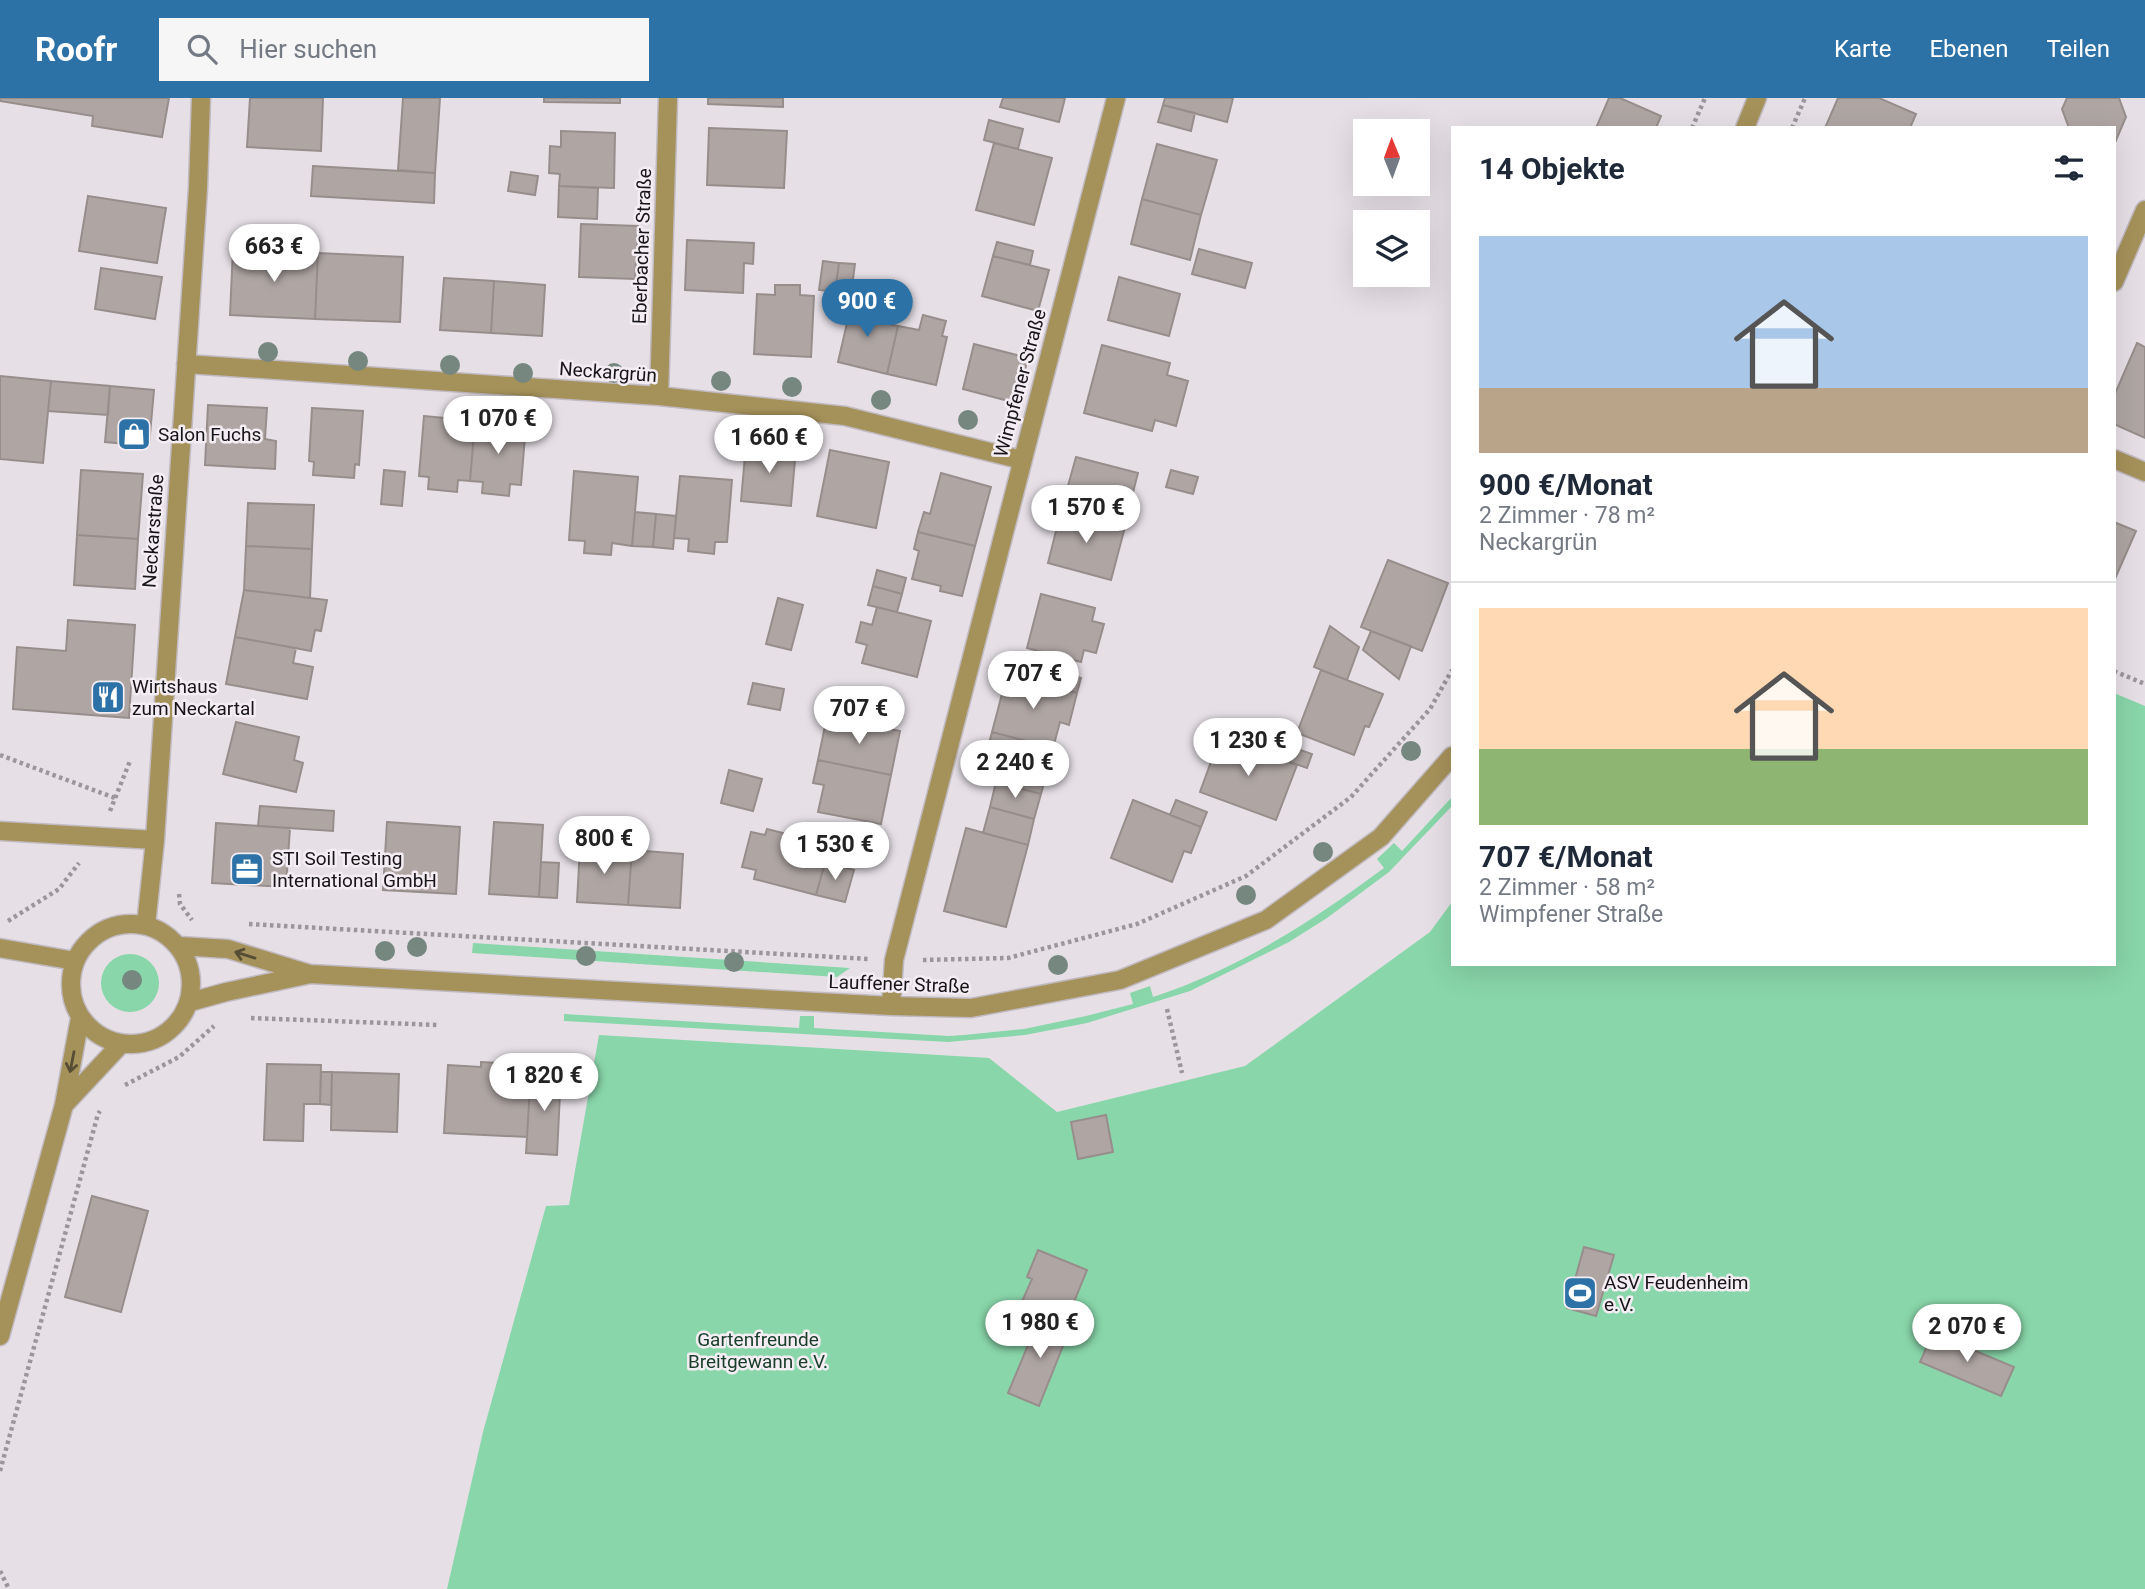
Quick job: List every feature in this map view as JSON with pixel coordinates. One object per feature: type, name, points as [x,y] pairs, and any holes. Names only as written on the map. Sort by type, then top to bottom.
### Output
[{"type":"street","name":"Neckarstraße","points":[[146,925],[155,840],[198,188],[201,98]]},
{"type":"street","name":"Eberbacher Straße","points":[[659,396],[668,98]]},
{"type":"street","name":"Wimpfener Straße","points":[[891,1006],[894,960],[1116,98]]},
{"type":"street","points":[[1746,126],[1757,98]]},
{"type":"street","points":[[2116,277],[2145,210]]},
{"type":"street","name":"Neckargrün","points":[[186,364],[659,396],[845,416],[1022,460]]},
{"type":"street","points":[[2116,460],[2145,472]]},
{"type":"street","name":"Lauffener Straße","points":[[179,946],[228,949],[310,974],[971,1009],[1120,980],[1266,920],[1381,837],[1451,757]]},
{"type":"street","points":[[0,831],[155,840]]},
{"type":"street","points":[[124,924],[146,925],[164,933],[179,946],[189,963],[192,982],[190,1002],[175,1027],[150,1043],[121,1044],[106,1040],[92,1031],[80,1018],[72,1000],[70,981],[75,961],[86,943],[104,930],[124,924]]},
{"type":"street","points":[[0,948],[75,961]]},
{"type":"street","name":"Lauffener Straße","points":[[190,1002],[310,974]]},
{"type":"street","points":[[0,1336],[64,1105],[80,1018]]},
{"type":"street","points":[[64,1105],[121,1044]]},
{"type":"path","points":[[1693,126],[1705,98]]},
{"type":"path","points":[[1793,126],[1805,98]]},
{"type":"path","points":[[244,923],[894,960],[1008,958],[1137,924],[1247,876],[1351,797],[1430,709],[1451,672]]},
{"type":"path","points":[[2116,672],[2145,684]]},
{"type":"path","points":[[0,755],[115,798]]},
{"type":"path","points":[[164,933],[192,921]]},
{"type":"path","points":[[1167,1009],[1182,1073]]},
{"type":"path","points":[[238,1017],[439,1025]]},
{"type":"path","points":[[121,1090],[128,1082],[180,1057],[216,1025]]},
{"type":"path","points":[[0,1471],[98,1114],[105,1106]]},
{"type":"path","points":[[0,1571],[9,1589]]},
{"type":"green space","name":"ASV Feudenheim e.V.","points":[[2116,694],[2145,706],[2145,1589],[447,1589],[483,1432],[546,1206],[569,1205],[599,1035],[989,1058],[1057,1112],[1245,1066],[1430,932],[1451,903],[1451,966],[2116,966]]},
{"type":"green space","points":[[1451,798],[1451,807],[1389,872],[1327,918],[1289,942],[1190,991],[1087,1023],[1025,1035],[948,1042],[564,1021],[564,1014],[799,1028],[800,1016],[814,1016],[814,1028],[949,1036],[1024,1029],[1133,1004],[1130,993],[1150,986],[1153,997],[1216,972],[1302,925],[1384,868],[1377,859],[1394,843],[1402,851]]},
{"type":"green space","points":[[473,943],[850,968],[837,977],[472,953]]},
{"type":"green space","points":[[130,954],[146,959],[154,967],[159,983],[154,999],[146,1007],[130,1012],[114,1007],[106,999],[101,983],[106,967],[114,959]]},
{"type":"building","points":[[0,98],[169,98],[162,137],[92,126],[93,116],[0,101]]},
{"type":"building","points":[[250,98],[323,98],[321,151],[247,147]]},
{"type":"building","points":[[403,98],[440,98],[435,173],[398,170]]},
{"type":"building","points":[[544,98],[620,98],[620,103],[544,102]]},
{"type":"building","points":[[708,98],[783,98],[783,107],[708,104]]},
{"type":"building","points":[[1003,98],[1065,98],[1059,122],[1000,107]]},
{"type":"building","points":[[1165,98],[1233,98],[1227,122],[1163,105]]},
{"type":"building","points":[[1609,98],[1620,98],[1661,116],[1657,126],[1597,126]]},
{"type":"building","points":[[1838,98],[1879,98],[1916,114],[1911,126],[1826,126]]},
{"type":"building","points":[[2067,98],[2119,98],[2126,117],[2116,140],[2116,126],[2068,126],[2062,109]]},
{"type":"building","points":[[1163,105],[1195,113],[1191,131],[1158,122]]},
{"type":"building","points":[[989,120],[1023,129],[1018,149],[984,140]]},
{"type":"building","points":[[709,128],[787,131],[784,188],[707,185]]},
{"type":"building","points":[[561,131],[615,133],[614,188],[559,186],[560,174],[549,173],[550,146],[561,147]]},
{"type":"building","points":[[994,143],[1052,158],[1034,225],[976,210]]},
{"type":"building","points":[[1157,144],[1217,160],[1201,215],[1142,199]]},
{"type":"building","points":[[313,166],[435,173],[434,203],[311,196]]},
{"type":"building","points":[[511,172],[538,176],[535,195],[508,191]]},
{"type":"building","points":[[559,186],[598,188],[597,219],[558,217]]},
{"type":"building","points":[[88,196],[166,208],[157,263],[79,251]]},
{"type":"building","points":[[1142,199],[1201,215],[1190,260],[1131,244]]},
{"type":"building","points":[[581,224],[638,226],[635,279],[579,277]]},
{"type":"building","points":[[687,240],[754,243],[753,264],[744,263],[743,293],[685,290]]},
{"type":"building","points":[[997,242],[1033,251],[1030,265],[993,256]]},
{"type":"building","points":[[233,249],[318,253],[315,319],[230,315]]},
{"type":"building","points":[[1199,249],[1252,263],[1245,288],[1192,274]]},
{"type":"building","points":[[318,253],[403,257],[400,322],[315,319]]},
{"type":"building","points":[[993,256],[1049,270],[1038,311],[982,296]]},
{"type":"building","points":[[823,261],[839,263],[835,292],[819,290]]},
{"type":"building","points":[[839,263],[855,264],[851,294],[835,292]]},
{"type":"building","points":[[101,268],[162,277],[155,319],[95,309]]},
{"type":"building","points":[[1119,277],[1180,294],[1169,336],[1108,320]]},
{"type":"building","points":[[444,278],[494,281],[491,333],[440,330]]},
{"type":"building","points":[[494,281],[545,285],[542,336],[491,333]]},
{"type":"building","points":[[775,285],[800,285],[800,295],[814,296],[811,357],[754,354],[757,294],[775,295]]},
{"type":"building","points":[[853,297],[879,304],[875,321],[898,326],[887,374],[838,362]]},
{"type":"building","points":[[923,315],[946,321],[942,336],[947,337],[936,385],[887,374],[898,326],[919,330]]},
{"type":"building","points":[[2137,343],[2145,347],[2145,438],[2116,425],[2116,391]]},
{"type":"building","points":[[974,344],[1028,358],[1016,403],[963,389]]},
{"type":"building","points":[[1102,345],[1170,363],[1167,375],[1188,381],[1176,426],[1155,420],[1152,431],[1084,413]]},
{"type":"building","points":[[0,376],[51,381],[43,463],[0,459]]},
{"type":"building","points":[[51,381],[110,386],[108,415],[48,411]]},
{"type":"building","points":[[110,386],[154,390],[149,446],[105,442]]},
{"type":"building","points":[[208,405],[267,408],[265,439],[276,441],[275,469],[205,465]]},
{"type":"building","points":[[312,408],[363,411],[359,465],[355,464],[354,478],[313,475],[314,462],[309,461]]},
{"type":"building","points":[[424,416],[475,421],[470,481],[458,480],[457,492],[428,489],[429,477],[419,476]]},
{"type":"building","points":[[475,421],[526,425],[521,485],[510,484],[509,496],[482,493],[483,482],[470,481]]},
{"type":"building","points":[[746,444],[796,448],[791,506],[741,501]]},
{"type":"building","points":[[830,450],[889,462],[876,528],[817,516]]},
{"type":"building","points":[[1076,457],[1138,473],[1124,527],[1061,511]]},
{"type":"building","points":[[81,470],[143,474],[138,539],[77,535]]},
{"type":"building","points":[[384,470],[405,472],[402,506],[381,504]]},
{"type":"building","points":[[1171,470],[1198,477],[1193,494],[1166,487]]},
{"type":"building","points":[[574,471],[638,477],[632,546],[612,543],[611,555],[584,553],[585,541],[569,540]]},
{"type":"building","points":[[941,473],[991,487],[975,546],[918,532],[924,512],[930,514]]},
{"type":"building","points":[[680,476],[732,480],[727,542],[715,542],[714,554],[688,551],[689,539],[674,538]]},
{"type":"building","points":[[248,503],[314,505],[312,549],[246,546]]},
{"type":"building","points":[[1061,511],[1125,527],[1111,580],[1048,563]]},
{"type":"building","points":[[635,512],[656,514],[653,547],[632,546]]},
{"type":"building","points":[[656,514],[676,516],[673,549],[653,547]]},
{"type":"building","points":[[2116,523],[2136,531],[2116,576]]},
{"type":"building","points":[[918,532],[975,546],[962,596],[940,591],[941,586],[912,579],[919,551],[914,549]]},
{"type":"building","points":[[77,535],[138,539],[135,589],[74,585]]},
{"type":"building","points":[[246,546],[312,549],[310,598],[244,590]]},
{"type":"building","points":[[1388,560],[1448,583],[1422,651],[1361,627]]},
{"type":"building","points":[[877,570],[906,578],[902,594],[873,586]]},
{"type":"building","points":[[873,586],[902,594],[897,612],[868,605]]},
{"type":"building","points":[[244,590],[327,600],[321,631],[315,630],[311,651],[235,637]]},
{"type":"building","points":[[1041,594],[1095,608],[1092,621],[1104,624],[1096,653],[1084,650],[1081,662],[1027,648]]},
{"type":"building","points":[[778,598],[803,605],[791,650],[766,644]]},
{"type":"building","points":[[877,607],[931,621],[917,677],[862,663],[867,645],[856,642],[861,622],[872,625]]},
{"type":"building","points":[[68,620],[135,625],[129,718],[13,709],[17,647],[66,651]]},
{"type":"building","points":[[1330,626],[1359,647],[1347,680],[1314,667]]},
{"type":"building","points":[[1371,631],[1411,646],[1399,679],[1363,650]]},
{"type":"building","points":[[235,637],[296,648],[293,663],[313,667],[307,699],[226,684]]},
{"type":"building","points":[[1040,667],[1081,678],[1077,693],[1036,682]]},
{"type":"building","points":[[1321,670],[1383,694],[1369,727],[1365,726],[1354,755],[1297,733]]},
{"type":"building","points":[[1007,675],[1077,693],[1069,725],[1060,722],[1053,748],[992,732]]},
{"type":"building","points":[[753,683],[784,689],[780,710],[748,704]]},
{"type":"building","points":[[827,716],[900,731],[891,775],[818,760]]},
{"type":"building","points":[[236,722],[299,737],[294,760],[303,763],[296,792],[223,774]]},
{"type":"building","points":[[992,732],[1053,748],[1041,794],[980,778]]},
{"type":"building","points":[[1220,737],[1297,765],[1276,820],[1200,792]]},
{"type":"building","points":[[1278,742],[1312,754],[1307,768],[1273,756]]},
{"type":"building","points":[[818,760],[891,775],[881,824],[818,812],[824,785],[813,783]]},
{"type":"building","points":[[729,770],[762,779],[753,811],[721,803]]},
{"type":"building","points":[[996,782],[1041,794],[1034,819],[990,807]]},
{"type":"building","points":[[1133,800],[1201,827],[1191,853],[1184,851],[1172,882],[1111,858]]},
{"type":"building","points":[[1176,800],[1207,812],[1201,827],[1170,815]]},
{"type":"building","points":[[260,806],[334,811],[333,831],[258,826]]},
{"type":"building","points":[[990,807],[1034,819],[1028,845],[983,833]]},
{"type":"building","points":[[387,822],[460,827],[456,894],[383,890]]},
{"type":"building","points":[[494,822],[543,825],[539,897],[489,894]]},
{"type":"building","points":[[216,823],[290,828],[286,887],[212,883]]},
{"type":"building","points":[[966,828],[1028,845],[1006,927],[944,911]]},
{"type":"building","points":[[767,829],[830,845],[816,895],[754,879],[756,870],[742,867],[751,832],[765,835]]},
{"type":"building","points":[[580,847],[632,850],[628,905],[577,902]]},
{"type":"building","points":[[632,850],[683,854],[680,908],[628,905]]},
{"type":"building","points":[[541,862],[559,863],[557,898],[539,897]]},
{"type":"building","points":[[825,862],[854,870],[845,902],[816,895]]},
{"type":"building","points":[[481,1062],[498,1063],[498,1068],[531,1069],[527,1137],[444,1133],[448,1065],[481,1067]]},
{"type":"building","points":[[267,1064],[321,1065],[320,1104],[304,1104],[303,1141],[264,1140]]},
{"type":"building","points":[[321,1072],[332,1072],[331,1105],[320,1104]]},
{"type":"building","points":[[332,1072],[399,1074],[397,1132],[331,1130]]},
{"type":"building","points":[[531,1072],[561,1073],[557,1155],[526,1153]]},
{"type":"building","points":[[1106,1115],[1113,1152],[1078,1159],[1071,1122]]},
{"type":"building","points":[[92,1196],[148,1211],[121,1312],[65,1297]]},
{"type":"building","points":[[1584,1247],[1614,1255],[1596,1316],[1567,1308]]},
{"type":"building","points":[[1038,1250],[1087,1270],[1065,1324],[1020,1306],[1032,1279],[1027,1277]]},
{"type":"building","points":[[1041,1314],[1071,1326],[1039,1406],[1008,1393]]},
{"type":"building","points":[[1933,1333],[2014,1367],[2001,1396],[1920,1362]]},
{"type":"place","name":"Salon Fuchs","points":[[134,434]]},
{"type":"place","name":"Wirtshaus zum Neckartal","points":[[108,697]]},
{"type":"place","name":"STI Soil Testing International GmbH","points":[[247,869]]},
{"type":"place","name":"ASV Feudenheim e.V.","points":[[1580,1293]]},
{"type":"park label","name":"Gartenfreunde Breitgewann e.V.","points":[[758,1350]]}]
